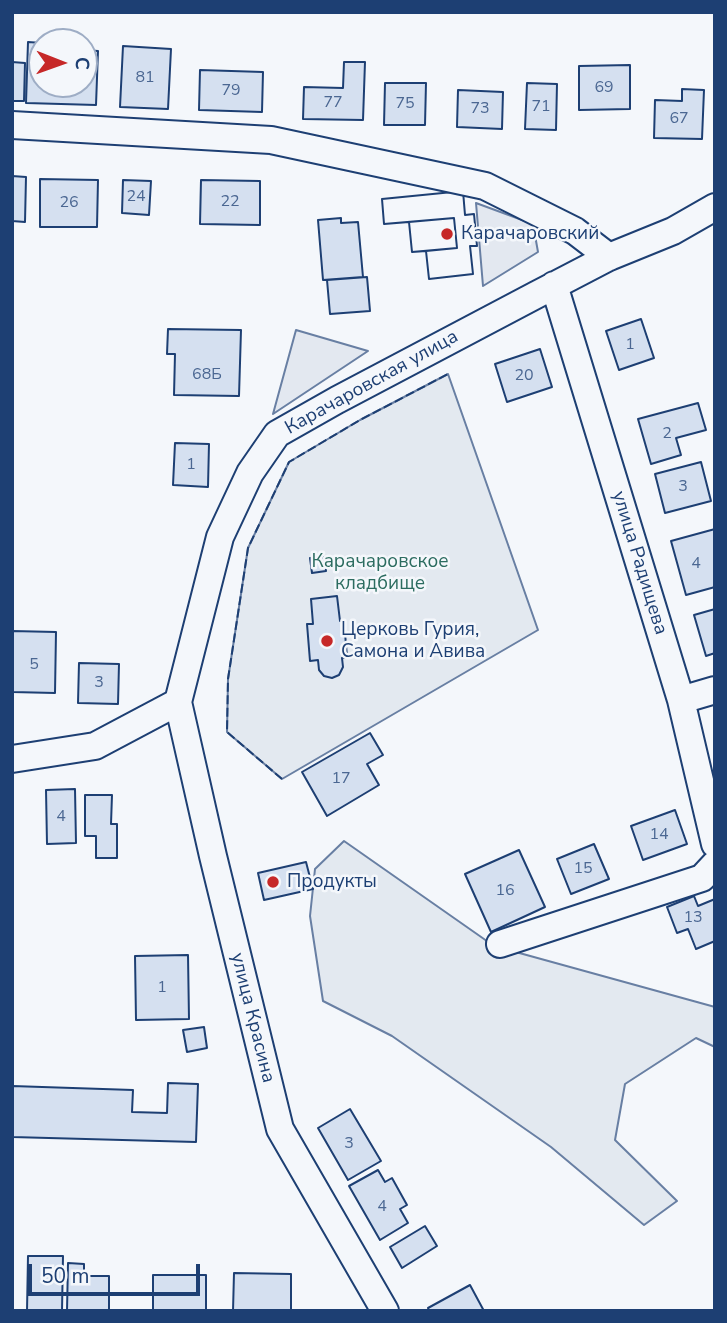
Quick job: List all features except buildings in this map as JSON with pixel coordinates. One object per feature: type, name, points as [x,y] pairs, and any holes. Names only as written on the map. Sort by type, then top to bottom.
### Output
[{"type":"street","points":[[12,125],[271,140],[472,183],[485,186],[575,231],[609,257]]},
{"type":"street","name":"Карачаровская улица","points":[[178,702],[220,537],[250,473],[277,434],[554,285],[609,257],[673,231],[715,207]]},
{"type":"street","name":"улица Радищева","points":[[554,285],[681,700],[715,844]]},
{"type":"street","points":[[681,700],[715,690]]},
{"type":"street","points":[[12,759],[95,746],[178,702]]},
{"type":"street","name":"улица Красина","points":[[178,702],[280,1129],[385,1311]]},
{"type":"street","points":[[500,944],[702,878],[715,864]]},
{"type":"green space","name":"Карачаровское кладбище","points":[[448,374],[538,630],[282,779],[227,732],[228,679],[248,548],[289,462],[360,420]]},
{"type":"green space","points":[[344,841],[494,946],[715,1007],[715,1047],[696,1038],[625,1084],[615,1140],[677,1201],[644,1225],[551,1147],[392,1036],[323,1001],[310,916],[315,869]]},
{"type":"shaded area","points":[[476,203],[533,224],[538,252],[483,286]]},
{"type":"shaded area","points":[[296,330],[368,351],[273,414]]},
{"type":"fence","points":[[282,779],[227,732],[228,679],[248,548],[289,462],[360,420],[448,374]]},
{"type":"place","name":"Карачаровский","points":[[447,234]]},
{"type":"place","name":"Церковь Гурия, Самона и Авива","points":[[327,641]]},
{"type":"place","name":"Продукты","points":[[273,882]]}]
